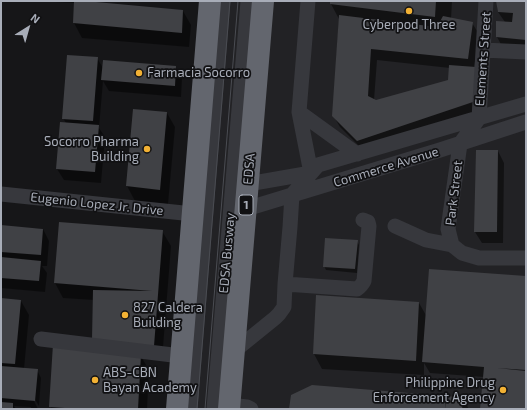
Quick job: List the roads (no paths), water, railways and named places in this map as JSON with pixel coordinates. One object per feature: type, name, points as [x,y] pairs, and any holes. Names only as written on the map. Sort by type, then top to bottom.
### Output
[{"type":"highway","points":[[177,409],[210,1]]},
{"type":"highway","name":"EDSA","points":[[224,408],[233,352],[263,1]]},
{"type":"street","name":"EDSA Busway","points":[[190,409],[222,1]]},
{"type":"street","name":"EDSA Busway","points":[[224,408],[248,1]]},
{"type":"street","points":[[233,352],[279,314],[284,307],[284,284],[292,195],[310,173],[299,112],[308,1]]},
{"type":"street","name":"Elements Street","points":[[479,118],[486,1]]},
{"type":"street","points":[[483,50],[526,52]]},
{"type":"street","name":"Commerce Avenue","points":[[248,184],[310,173],[318,165],[526,104]]},
{"type":"street","points":[[299,112],[358,154]]},
{"type":"street","name":"Park Street","points":[[479,118],[460,144],[448,229],[452,244],[462,253],[478,258],[526,258]]},
{"type":"street","name":"Commerce Avenue","points":[[246,209],[460,144],[526,122]]},
{"type":"street","name":"Eugenio Lopez Jr. Drive","points":[[1,194],[193,214]]},
{"type":"street","points":[[284,284],[356,289],[360,287],[364,281],[369,226],[368,222],[363,220]]},
{"type":"street","points":[[395,226],[426,240],[452,244]]},
{"type":"street","points":[[41,339],[181,356]]},
{"type":"street","points":[[224,408],[251,409]]},
{"type":"tram line","points":[[197,409],[230,1]]},
{"type":"tram line","points":[[205,409],[238,1]]},
{"type":"place","name":"Cyberpod Three","points":[[409,11]]},
{"type":"place","name":"Farmacia Socorro","points":[[139,73]]},
{"type":"place","name":"Socorro Pharma Building","points":[[147,149]]},
{"type":"place","name":"827 Caldera Building","points":[[125,315]]},
{"type":"place","name":"ABS-CBN Bayan Academy","points":[[95,380]]},
{"type":"place","name":"Philippine Drug Enforcement Agency","points":[[503,390]]}]
